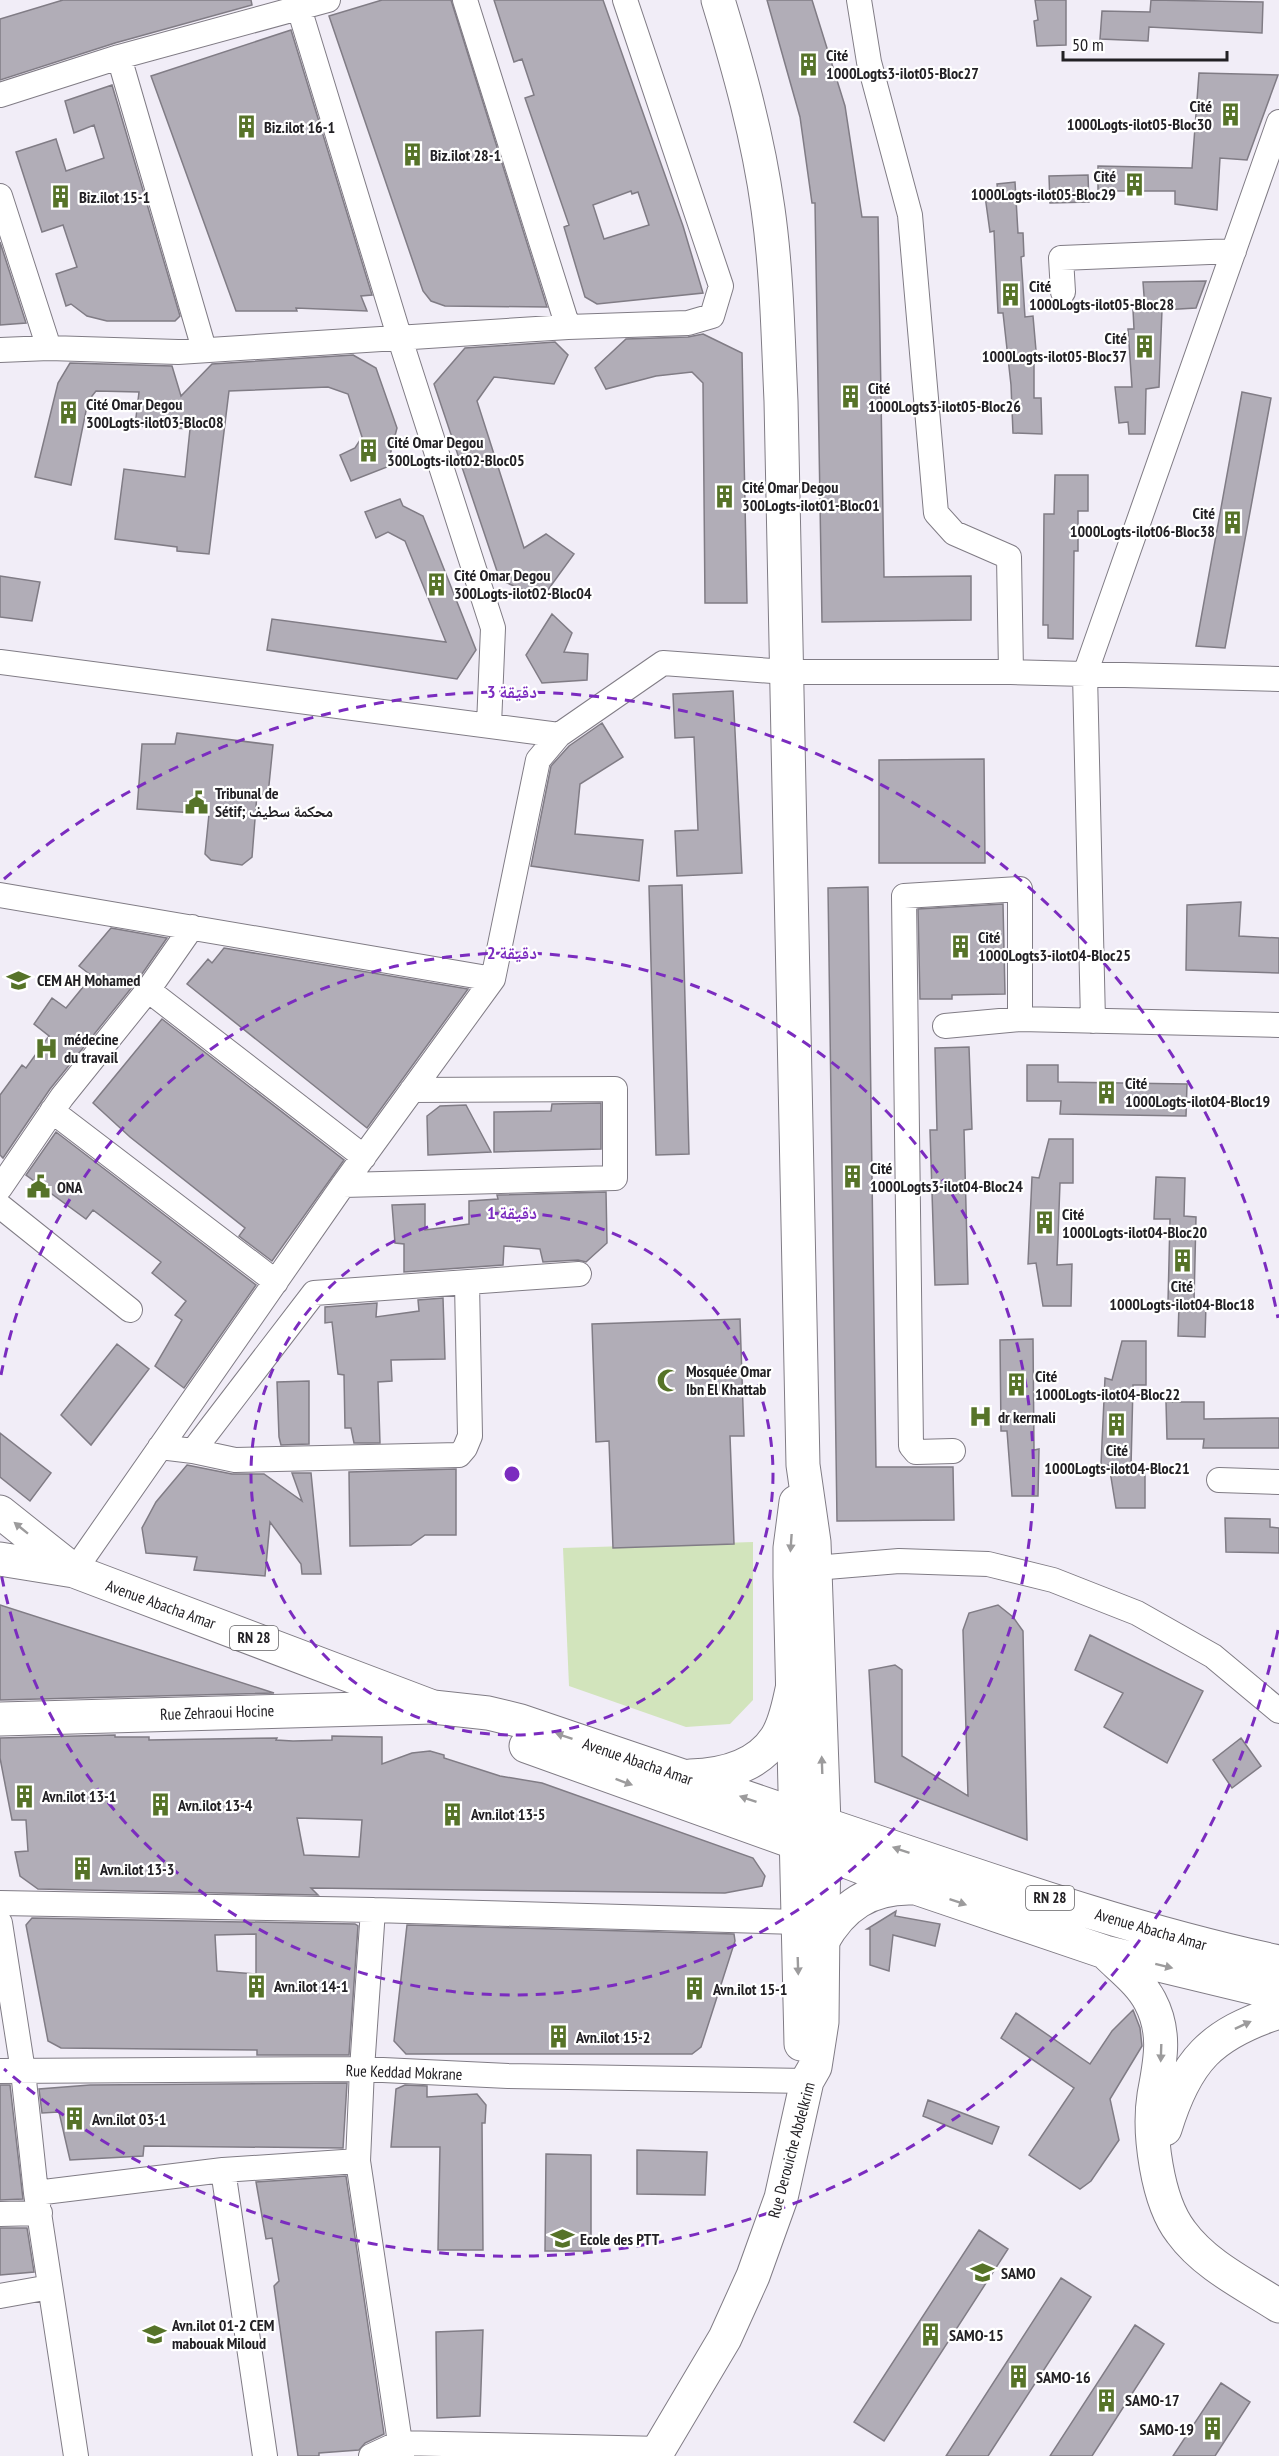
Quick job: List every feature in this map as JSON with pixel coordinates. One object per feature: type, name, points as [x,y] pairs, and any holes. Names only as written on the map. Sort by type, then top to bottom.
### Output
[{"type":"main road","points":[[681,1776],[713,1775],[737,1769],[759,1756],[776,1738],[784,1720],[793,1685],[802,1572],[812,1516],[803,1465],[781,401],[776,281],[769,210],[757,141],[741,72],[718,0]]},
{"type":"main road","points":[[0,1512],[74,1571]]},
{"type":"main road","name":"Avenue Abacha Amar","points":[[0,1559],[74,1571],[433,1707],[488,1713],[520,1721],[681,1776],[810,1834],[999,1883],[1147,1930],[1279,1962]]},
{"type":"main road","points":[[802,1572],[810,1834],[797,1922],[801,2044],[807,2081]]},
{"type":"main road","points":[[793,1685],[810,1834]]},
{"type":"main road","points":[[433,1707],[499,1737],[810,1834],[916,1888],[1104,1952],[1279,1994]]},
{"type":"main road","name":"Rue Zehraoui Hocine","points":[[0,1719],[433,1707]]},
{"type":"main road","name":"Rue Derouiche Abdelkrim","points":[[658,2452],[725,2338],[753,2276],[781,2198],[807,2081],[815,2067],[820,2045],[822,1942],[810,1834]]},
{"type":"main road","points":[[822,1942],[844,1910],[860,1899],[878,1891],[897,1887],[916,1888]]},
{"type":"main road","points":[[1220,1949],[1279,1936]]},
{"type":"main road","points":[[1104,1952],[1141,1986],[1151,2003],[1159,2028],[1162,2049],[1154,2096],[1153,2129],[1165,2202],[1180,2231],[1202,2256],[1279,2306]]},
{"type":"main road","points":[[1156,2156],[1174,2098],[1196,2062],[1226,2033],[1247,2022],[1279,2012]]},
{"type":"street","points":[[0,95],[119,57],[328,0]]},
{"type":"street","points":[[465,0],[568,327]]},
{"type":"street","points":[[0,350],[49,348],[178,352],[568,327],[688,323],[712,316],[721,286],[625,0]]},
{"type":"street","points":[[859,0],[869,62],[910,215],[936,513],[954,533],[1009,557],[1011,672]]},
{"type":"street","points":[[299,8],[400,339],[493,628],[489,725]]},
{"type":"street","points":[[119,57],[204,350]]},
{"type":"street","points":[[1093,1021],[1085,674],[1279,122]]},
{"type":"street","points":[[0,196],[49,348]]},
{"type":"street","points":[[1063,292],[1061,258],[1234,251]]},
{"type":"street","points":[[0,662],[559,735]]},
{"type":"street","points":[[74,1571],[343,1185],[493,979],[538,760],[559,735],[663,663],[786,672],[1011,672],[1279,680]]},
{"type":"street","points":[[953,1451],[916,1452],[911,1446],[904,896],[1020,889],[1020,1019]]},
{"type":"street","points":[[0,895],[493,979]]},
{"type":"street","points":[[0,1188],[52,1111],[148,990],[192,927]]},
{"type":"street","points":[[148,990],[364,1157]]},
{"type":"street","points":[[945,1026],[1020,1019],[1279,1025]]},
{"type":"street","points":[[343,1185],[615,1178],[615,1089],[412,1090]]},
{"type":"street","points":[[52,1111],[276,1282]]},
{"type":"street","points":[[0,1206],[130,1310]]},
{"type":"street","points":[[193,1451],[314,1293],[579,1274]]},
{"type":"street","points":[[160,1447],[235,1460],[459,1455],[470,1436],[467,1282]]},
{"type":"street","points":[[1219,1480],[1279,1482]]},
{"type":"street","points":[[802,1572],[899,1561],[988,1564],[1053,1580],[1137,1613],[1203,1651],[1279,1711]]},
{"type":"street","points":[[0,1903],[373,1910],[797,1922]]},
{"type":"street","points":[[373,1910],[358,2161],[400,2450]]},
{"type":"street","points":[[0,1923],[12,2071],[38,2203],[76,2456]]},
{"type":"street","name":"Rue Keddad Mokrane","points":[[12,2071],[362,2069],[508,2076],[807,2081]]},
{"type":"street","points":[[0,2214],[38,2203],[223,2170],[358,2161]]},
{"type":"street","points":[[223,2170],[265,2456]]},
{"type":"street","points":[[0,2296],[50,2287]]},
{"type":"street","points":[[370,2456],[400,2450],[658,2452]]},
{"type":"green space","points":[[753,1542],[753,1700],[730,1724],[686,1727],[569,1686],[563,1548]]},
{"type":"building","points":[[63,0],[251,0],[252,5],[115,43],[0,80],[0,19]]},
{"type":"building","name":"Biz.ilot 28-1","points":[[382,0],[451,0],[547,307],[445,306],[431,301],[423,291],[329,16]]},
{"type":"building","points":[[494,0],[603,0],[683,226],[703,293],[597,304],[585,297],[564,227],[569,225],[525,98],[534,95],[522,59],[514,62]],"holes":[[[631,191],[632,194],[638,192],[649,225],[604,239],[593,205]]]},
{"type":"building","name":"Cité 1000Logts3-ilot05-Bloc26","points":[[767,0],[812,0],[845,106],[862,217],[878,217],[884,577],[971,576],[971,620],[822,622],[815,203],[812,203],[800,117]]},
{"type":"building","points":[[1035,0],[1066,0],[1066,45],[1037,46],[1034,21],[1038,20]]},
{"type":"building","points":[[1151,0],[1263,2],[1262,33],[1149,27],[1148,41],[1100,39],[1102,11],[1150,12]]},
{"type":"building","name":"Biz.ilot 16-1","points":[[291,30],[372,295],[361,296],[367,311],[296,308],[297,311],[236,311],[151,76]]},
{"type":"building","points":[[1199,73],[1278,75],[1247,160],[1220,158],[1217,210],[1175,204],[1175,191],[1098,191],[1098,166],[1192,168]]},
{"type":"building","name":"Biz.ilot 15-1","points":[[112,85],[180,316],[175,321],[107,321],[87,316],[71,304],[66,306],[56,274],[77,267],[63,225],[42,232],[16,152],[56,139],[66,171],[104,158],[94,125],[74,133],[65,101]]},
{"type":"building","points":[[1088,175],[1089,202],[1050,203],[1049,176]]},
{"type":"building","name":"Cité 1000Logts-ilot05-Bloc28","points":[[1015,182],[1018,233],[1023,233],[1024,256],[1021,257],[1025,317],[1033,316],[1037,362],[1034,363],[1034,398],[1041,398],[1042,434],[1013,433],[1011,385],[1003,313],[998,313],[994,231],[990,232],[985,196],[998,194],[997,184]]},
{"type":"building","points":[[0,242],[26,323],[0,325]]},
{"type":"building","name":"Cité 1000Logts-ilot05-Bloc37","points":[[1206,281],[1196,308],[1162,310],[1159,387],[1146,389],[1145,434],[1129,434],[1128,422],[1119,423],[1115,387],[1132,387],[1128,329],[1134,329],[1133,310],[1145,309],[1143,282]]},
{"type":"building","name":"Cité Omar Degou 300Logts-ilot01-Bloc01","points":[[703,334],[742,353],[747,603],[705,603],[703,383],[692,372],[656,376],[606,389],[595,368],[626,339],[688,337]]},
{"type":"building","points":[[555,342],[568,355],[554,384],[494,377],[477,401],[524,548],[546,534],[574,554],[542,598],[500,580],[434,384],[465,348]]},
{"type":"building","points":[[353,355],[376,368],[397,428],[387,467],[351,481],[340,455],[355,448],[362,437],[348,394],[328,387],[229,391],[209,554],[177,551],[177,547],[115,539],[124,469],[185,477],[190,429],[135,426],[139,392],[96,391],[88,401],[71,485],[35,477],[58,383],[70,363],[172,366],[181,396],[212,364]]},
{"type":"building","name":"Cité 1000Logts-ilot06-Bloc38","points":[[1242,392],[1271,398],[1225,648],[1196,646]]},
{"type":"building","points":[[1055,475],[1088,475],[1088,511],[1078,511],[1078,551],[1074,551],[1073,639],[1048,638],[1048,625],[1043,625],[1044,514],[1054,514]]},
{"type":"building","name":"Cité Omar Degou 300Logts-ilot02-Bloc04","points":[[400,499],[403,506],[423,516],[476,650],[457,679],[267,650],[272,619],[446,642],[405,541],[388,532],[376,538],[365,512]]},
{"type":"building","points":[[0,576],[40,582],[32,621],[0,617]]},
{"type":"building","points":[[552,614],[572,633],[564,652],[588,654],[587,680],[542,683],[526,655]]},
{"type":"building","points":[[733,691],[742,873],[677,876],[675,831],[698,830],[694,737],[675,738],[673,694]]},
{"type":"building","points":[[602,723],[623,757],[580,784],[575,834],[643,840],[639,881],[531,866],[551,766],[569,746]]},
{"type":"building","name":"Tribunal de Sétif; محكمة سطيف","points":[[177,733],[273,745],[268,795],[257,794],[252,857],[242,865],[211,860],[205,854],[209,814],[137,809],[142,744],[175,744]]},
{"type":"building","points":[[984,759],[985,863],[879,863],[879,760]]},
{"type":"building","points":[[682,885],[689,1154],[656,1155],[649,886]]},
{"type":"building","name":"Cité 1000Logts3-ilot04-Bloc24","points":[[868,887],[876,1467],[953,1467],[954,1520],[837,1521],[828,888]]},
{"type":"building","points":[[1241,902],[1239,936],[1279,938],[1279,973],[1186,970],[1187,905]]},
{"type":"building","name":"Cité 1000Logts3-ilot04-Bloc25","points":[[1003,904],[1005,994],[952,995],[952,999],[920,999],[918,909]]},
{"type":"building","points":[[111,928],[167,938],[137,981],[50,1089],[3,1158],[0,1155],[0,1095],[22,1065],[26,1068],[49,1036],[34,1024],[52,998],[66,1008],[92,976],[79,966]]},
{"type":"building","points":[[224,948],[468,989],[367,1128],[187,984],[208,959],[212,963]]},
{"type":"building","points":[[162,1019],[344,1160],[272,1261],[239,1236],[245,1228],[130,1137],[93,1103]]},
{"type":"building","points":[[969,1047],[972,1129],[964,1130],[968,1284],[935,1285],[930,1130],[937,1130],[935,1048]]},
{"type":"building","name":"Cité 1000Logts-ilot04-Bloc19","points":[[1027,1065],[1058,1065],[1058,1082],[1187,1084],[1186,1116],[1060,1114],[1061,1101],[1027,1101]]},
{"type":"building","points":[[601,1103],[601,1149],[494,1152],[494,1112],[551,1111],[552,1104]]},
{"type":"building","points":[[466,1105],[491,1152],[428,1155],[427,1116],[440,1106]]},
{"type":"building","points":[[56,1132],[256,1285],[184,1388],[155,1366],[182,1320],[175,1315],[186,1301],[152,1273],[161,1262],[93,1210],[86,1219],[26,1175]]},
{"type":"building","name":"Cité 1000Logts-ilot04-Bloc20","points":[[1049,1139],[1073,1139],[1073,1183],[1060,1183],[1057,1265],[1072,1264],[1071,1306],[1043,1306],[1036,1263],[1028,1264],[1032,1177],[1039,1178]]},
{"type":"building","name":"Cité 1000Logts-ilot04-Bloc18","points":[[1156,1177],[1185,1178],[1184,1216],[1196,1217],[1194,1302],[1168,1302],[1170,1219],[1154,1219]]},
{"type":"building","points":[[606,1192],[607,1243],[586,1262],[578,1260],[543,1262],[540,1249],[504,1246],[503,1265],[404,1272],[404,1244],[395,1243],[392,1205],[425,1204],[425,1230],[469,1224],[469,1201],[498,1199],[497,1195]]},
{"type":"building","points":[[443,1298],[445,1359],[391,1360],[392,1381],[378,1382],[380,1443],[354,1443],[351,1428],[345,1428],[344,1375],[338,1374],[332,1322],[325,1323],[325,1307],[377,1303],[376,1317],[419,1311],[418,1300]]},
{"type":"building","points":[[1179,1304],[1206,1305],[1205,1337],[1178,1336]]},
{"type":"building","name":"Mosquée Omar Ibn El Khattab","points":[[740,1319],[744,1436],[730,1436],[734,1544],[613,1548],[609,1441],[596,1442],[592,1324]]},
{"type":"building","name":"Cité 1000Logts-ilot04-Bloc22","points":[[1033,1339],[1034,1450],[1039,1449],[1038,1496],[1012,1496],[1007,1431],[1001,1431],[1000,1340]]},
{"type":"building","name":"Cité 1000Logts-ilot04-Bloc21","points":[[1122,1341],[1146,1341],[1146,1385],[1133,1385],[1131,1467],[1145,1466],[1145,1508],[1116,1508],[1109,1465],[1101,1465],[1105,1378],[1112,1380]]},
{"type":"building","points":[[117,1344],[149,1369],[91,1445],[61,1415]]},
{"type":"building","points":[[309,1381],[309,1444],[281,1445],[277,1382]]},
{"type":"building","points":[[1166,1402],[1204,1402],[1204,1419],[1279,1418],[1279,1448],[1203,1448],[1204,1439],[1167,1439]]},
{"type":"building","points":[[0,1433],[51,1473],[30,1501],[0,1477]]},
{"type":"building","points":[[187,1465],[232,1474],[264,1474],[302,1501],[292,1473],[311,1473],[321,1574],[302,1574],[301,1564],[270,1522],[265,1576],[194,1570],[197,1557],[146,1553],[142,1528],[156,1502]]},
{"type":"building","points":[[456,1469],[456,1535],[425,1535],[411,1545],[350,1546],[349,1472]]},
{"type":"building","points":[[1225,1518],[1270,1519],[1270,1527],[1279,1528],[1279,1553],[1226,1552]]},
{"type":"building","points":[[0,1605],[274,1693],[0,1700]]},
{"type":"building","points":[[998,1605],[1013,1617],[1023,1631],[1027,1840],[875,1782],[869,1670],[895,1665],[902,1670],[902,1756],[968,1796],[963,1630],[969,1613]]},
{"type":"building","points":[[1090,1635],[1203,1691],[1167,1763],[1104,1727],[1123,1693],[1075,1670]]},
{"type":"building","name":"Avn.ilot 13-5","points":[[115,1735],[115,1737],[149,1737],[149,1740],[277,1738],[276,1740],[293,1741],[332,1740],[332,1736],[382,1737],[382,1764],[412,1753],[430,1751],[444,1755],[444,1758],[500,1776],[542,1783],[753,1858],[765,1876],[762,1886],[725,1893],[311,1888],[318,1895],[38,1889],[20,1876],[15,1852],[28,1851],[26,1820],[12,1820],[0,1758],[0,1738]],"holes":[[[297,1818],[362,1820],[359,1857],[304,1855]]]},
{"type":"building","points":[[1241,1738],[1261,1766],[1232,1788],[1213,1760]]},
{"type":"building","points":[[896,1911],[895,1916],[940,1924],[935,1946],[893,1935],[889,1971],[870,1965],[870,1929],[867,1929]]},
{"type":"building","name":"Avn.ilot 14-1","points":[[32,1918],[355,1924],[358,1926],[349,2055],[257,2055],[257,2050],[61,2048],[48,2041],[26,1925]],"holes":[[[256,1934],[256,1974],[217,1971],[215,1935]]]},
{"type":"building","points":[[407,1925],[734,1934],[735,1941],[701,2047],[692,2054],[406,2054],[394,2041]]},
{"type":"building","points":[[1133,2010],[1140,2028],[1142,2046],[1110,2099],[1119,2140],[1091,2181],[1080,2189],[1029,2155],[1074,2088],[1001,2038],[1016,2013],[1090,2064],[1112,2031]]},
{"type":"building","name":"Avn.ilot 03-1","points":[[347,2083],[343,2148],[144,2146],[143,2156],[70,2160],[59,2112],[42,2113],[39,2089],[90,2085]]},
{"type":"building","points":[[0,2085],[10,2085],[23,2199],[0,2200]]},
{"type":"building","points":[[405,2085],[427,2086],[427,2097],[477,2094],[486,2105],[485,2123],[482,2123],[483,2250],[438,2250],[440,2147],[391,2147],[396,2089]]},
{"type":"building","points":[[928,2100],[999,2127],[992,2144],[923,2116]]},
{"type":"building","points":[[637,2150],[707,2152],[705,2195],[637,2194]]},
{"type":"building","points":[[546,2154],[591,2155],[591,2251],[545,2251]]},
{"type":"building","points":[[346,2176],[384,2434],[365,2443],[359,2450],[319,2453],[319,2456],[298,2456],[274,2286],[279,2281],[272,2238],[266,2239],[256,2182]]},
{"type":"building","points":[[0,2228],[27,2228],[34,2272],[0,2275]]},
{"type":"building","name":"SAMO-15","points":[[979,2230],[1008,2249],[884,2441],[854,2422]]},
{"type":"building","name":"SAMO-16","points":[[1061,2278],[1091,2297],[988,2456],[946,2456]]},
{"type":"building","name":"SAMO-17","points":[[1135,2325],[1164,2344],[1092,2456],[1050,2456]]},
{"type":"building","points":[[483,2330],[480,2416],[437,2418],[436,2332]]},
{"type":"building","name":"SAMO-19","points":[[1221,2383],[1250,2402],[1215,2456],[1173,2456]]},
{"type":"place","name":"Cité 1000Logts3-ilot05-Bloc27","points":[[808,64]]},
{"type":"place","name":"Cité 1000Logts-ilot05-Bloc30","points":[[1230,115]]},
{"type":"place","name":"Biz.ilot 16-1","points":[[246,127]]},
{"type":"place","name":"Biz.ilot 28-1","points":[[412,155]]},
{"type":"place","name":"Cité 1000Logts-ilot05-Bloc29","points":[[1134,185]]},
{"type":"place","name":"Biz.ilot 15-1","points":[[61,197]]},
{"type":"place","name":"Cité 1000Logts-ilot05-Bloc28","points":[[1011,295]]},
{"type":"place","name":"Cité 1000Logts-ilot05-Bloc37","points":[[1145,347]]},
{"type":"place","name":"Cité 1000Logts3-ilot05-Bloc26","points":[[850,397]]},
{"type":"place","name":"Cité Omar Degou 300Logts-ilot03-Bloc08","points":[[68,413]]},
{"type":"place","name":"Cité Omar Degou 300Logts-ilot02-Bloc05","points":[[369,451]]},
{"type":"place","name":"Cité Omar Degou 300Logts-ilot01-Bloc01","points":[[724,496]]},
{"type":"place","name":"Cité 1000Logts-ilot06-Bloc38","points":[[1233,522]]},
{"type":"place","name":"Cité Omar Degou 300Logts-ilot02-Bloc04","points":[[436,584]]},
{"type":"place","name":"Tribunal de Sétif; محكمة سطيف","points":[[197,802]]},
{"type":"place","name":"Cité 1000Logts3-ilot04-Bloc25","points":[[960,946]]},
{"type":"place","name":"CEM AH Mohamed","points":[[19,980]]},
{"type":"place","name":"médecine du travail","points":[[46,1048]]},
{"type":"place","name":"Cité 1000Logts-ilot04-Bloc19","points":[[1107,1092]]},
{"type":"place","name":"Cité 1000Logts3-ilot04-Bloc24","points":[[852,1177]]},
{"type":"place","name":"ONA","points":[[39,1187]]},
{"type":"place","name":"Cité 1000Logts-ilot04-Bloc20","points":[[1044,1223]]},
{"type":"place","name":"Cité 1000Logts-ilot04-Bloc18","points":[[1182,1261]]},
{"type":"place","name":"Mosquée Omar Ibn El Khattab","points":[[668,1380]]},
{"type":"place","name":"Cité 1000Logts-ilot04-Bloc22","points":[[1017,1385]]},
{"type":"place","name":"dr kermali","points":[[980,1417]]},
{"type":"place","name":"Cité 1000Logts-ilot04-Bloc21","points":[[1117,1425]]},
{"type":"place","name":"Avn.ilot 13-1","points":[[24,1796]]},
{"type":"place","name":"Avn.ilot 13-4","points":[[160,1805]]},
{"type":"place","name":"Avn.ilot 13-5","points":[[453,1814]]},
{"type":"place","name":"Avn.ilot 13-3","points":[[82,1869]]},
{"type":"place","name":"Avn.ilot 14-1","points":[[256,1986]]},
{"type":"place","name":"Avn.ilot 15-1","points":[[695,1989]]},
{"type":"place","name":"Avn.ilot 15-2","points":[[558,2037]]},
{"type":"place","name":"Avn.ilot 03-1","points":[[74,2119]]},
{"type":"place","name":"Ecole des PTT","points":[[562,2239]]},
{"type":"place","name":"SAMO","points":[[983,2273]]},
{"type":"place","name":"Avn.ilot 01-2 CEM mabouak Miloud","points":[[154,2334]]},
{"type":"place","name":"SAMO-15","points":[[931,2335]]},
{"type":"place","name":"SAMO-16","points":[[1018,2377]]},
{"type":"place","name":"SAMO-17","points":[[1107,2400]]},
{"type":"place","name":"SAMO-19","points":[[1212,2429]]}]
